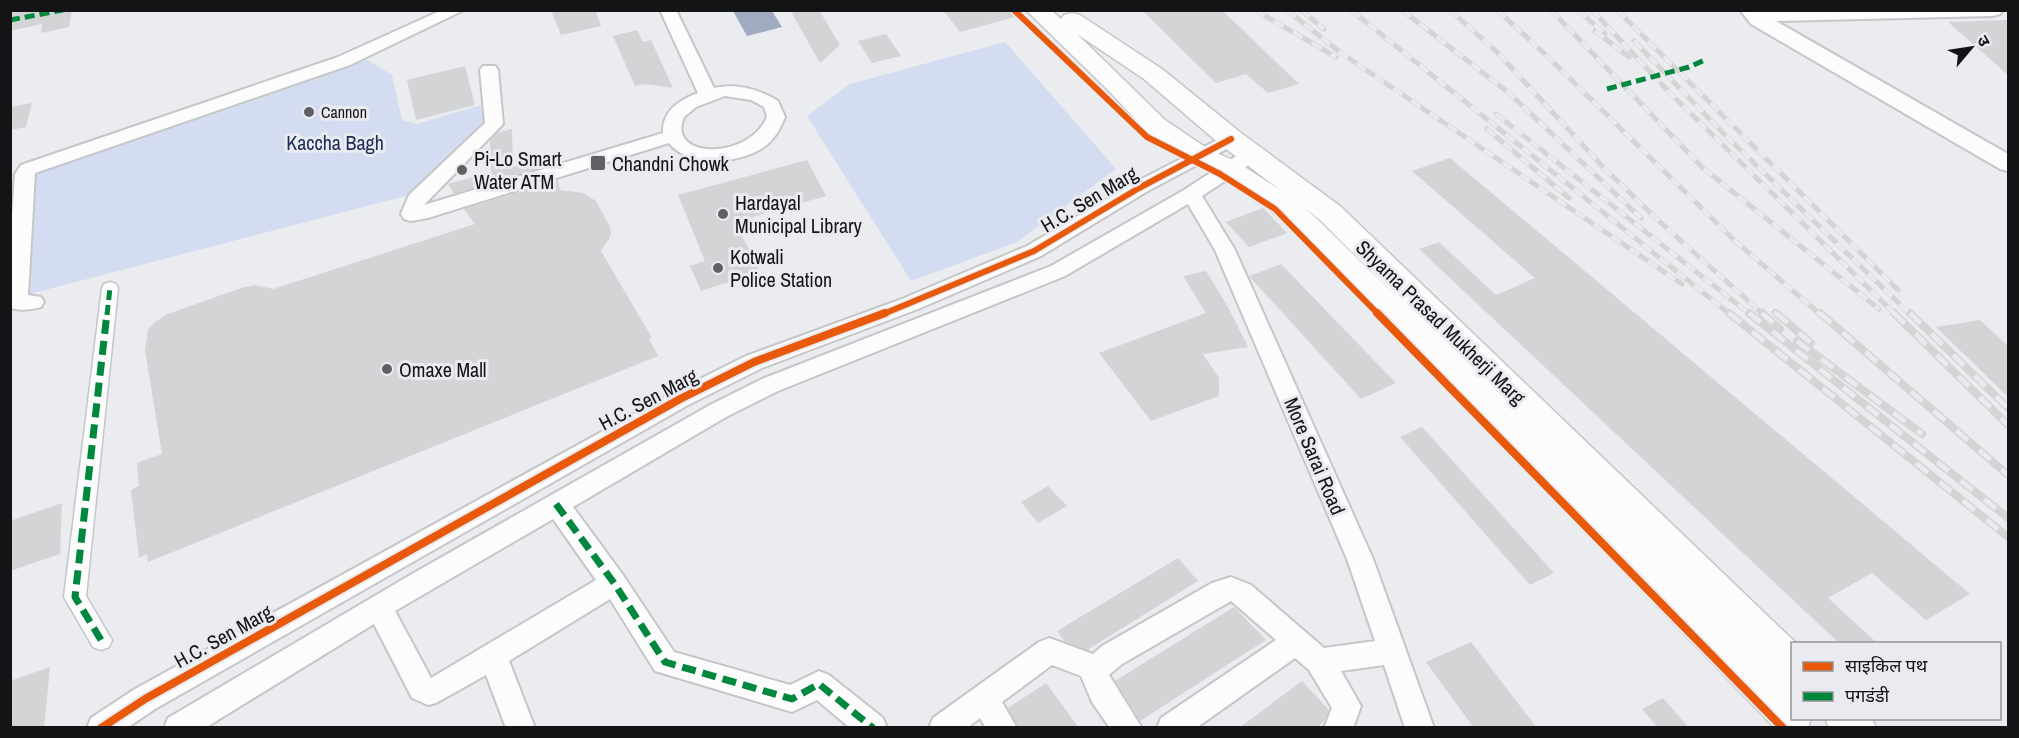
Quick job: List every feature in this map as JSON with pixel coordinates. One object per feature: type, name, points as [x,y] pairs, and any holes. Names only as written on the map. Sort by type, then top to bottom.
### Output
[{"type":"main road","name":"Shyama Prasad Mukherji Marg","points":[[1036,10],[1103,72],[1156,126],[1227,154],[1330,213],[1791,665]]},
{"type":"main road","name":"Shyama Prasad Mukherji Marg","points":[[1062,10],[1077,24],[1153,74],[1227,154],[1307,226],[1791,714]]},
{"type":"street","points":[[33,302],[18,303],[17,301],[25,174],[28,169],[344,61],[456,10]]},
{"type":"street","points":[[668,10],[708,94]]},
{"type":"street","points":[[1759,14],[1993,10]]},
{"type":"street","points":[[1759,14],[2008,146]]},
{"type":"street","points":[[1759,14],[2008,164]]},
{"type":"street","points":[[489,70],[494,124],[416,200],[411,214],[421,213],[673,136]]},
{"type":"street","points":[[743,91],[758,95],[770,102],[776,112],[777,122],[771,134],[759,143],[743,150],[724,154],[705,154],[691,151],[680,145],[673,136],[671,127],[674,117],[682,108],[708,94],[743,91]]},
{"type":"street","points":[[178,728],[421,582],[718,411],[771,385],[1058,271],[1191,194],[1227,154]]},
{"type":"street","name":"H.C. Sen Marg","points":[[100,728],[145,699],[680,399],[754,363],[910,304],[1034,251],[1227,154]]},
{"type":"street","name":"More Sarai Road","points":[[1191,194],[1226,250],[1360,559],[1420,728]]},
{"type":"street","points":[[101,640],[75,597],[110,288]]},
{"type":"street","points":[[556,504],[614,583],[665,662],[792,699],[819,684],[873,728]]},
{"type":"street","points":[[406,551],[421,582]]},
{"type":"street","points":[[379,607],[422,689],[427,691],[436,690],[614,583]]},
{"type":"street","points":[[1128,728],[1097,683],[1095,674],[1098,669],[1112,655],[1221,591],[1231,589],[1242,593],[1319,661],[1347,706],[1338,728]]},
{"type":"street","points":[[1171,728],[1297,641]]},
{"type":"street","points":[[943,728],[1049,651],[1098,669]]},
{"type":"street","points":[[1319,661],[1393,651]]},
{"type":"street","points":[[493,656],[521,728]]},
{"type":"green space","points":[[1005,42],[1116,169],[1017,242],[911,281],[807,116],[850,84]]},
{"type":"green space","name":"Kaccha Bagh","points":[[364,58],[392,75],[402,120],[417,124],[481,105],[484,124],[417,193],[22,296],[27,177]]},
{"type":"shaded area","points":[[733,11],[772,11],[782,27],[747,36]]},
{"type":"building","points":[[10,10],[72,10],[69,27],[41,33],[42,24],[10,31]]},
{"type":"building","points":[[551,10],[595,10],[601,26],[561,35]]},
{"type":"building","points":[[790,10],[819,10],[840,45],[820,63]]},
{"type":"building","points":[[943,10],[1019,10],[1019,16],[960,32]]},
{"type":"building","points":[[1142,10],[1222,10],[1299,84],[1268,93],[1246,74],[1216,83]]},
{"type":"building","points":[[2008,20],[2008,75],[1948,22]]},
{"type":"building","points":[[637,30],[643,42],[651,40],[673,88],[645,84],[635,86],[613,36]]},
{"type":"building","points":[[886,34],[901,56],[872,63],[858,41]]},
{"type":"building","points":[[465,66],[475,105],[416,120],[407,80]]},
{"type":"building","points":[[32,103],[26,127],[10,130],[10,107]]},
{"type":"building","points":[[512,129],[513,167],[552,159],[554,164],[454,194],[448,184],[491,172],[490,140],[497,133]]},
{"type":"building","points":[[1450,158],[1970,594],[1926,620],[1872,573],[1828,598],[1876,642],[1838,642],[1419,249],[1439,242],[1496,295],[1535,278],[1412,171]]},
{"type":"building","name":"Hardayal Municipal Library","points":[[807,160],[826,196],[735,222],[760,272],[701,291],[690,266],[705,261],[678,195]]},
{"type":"building","name":"Omaxe Mall","points":[[558,180],[560,190],[583,193],[596,201],[611,233],[601,251],[652,338],[649,339],[658,356],[148,562],[147,554],[139,558],[131,490],[139,486],[137,463],[162,454],[145,351],[148,329],[168,314],[241,288],[255,285],[273,289],[475,224],[464,209]]},
{"type":"building","points":[[1263,208],[1287,233],[1249,247],[1226,222]]},
{"type":"building","points":[[1281,264],[1396,383],[1361,399],[1249,276]]},
{"type":"building","points":[[1206,271],[1228,307],[1248,347],[1203,354],[1219,378],[1219,396],[1151,421],[1099,353],[1206,313],[1183,276]]},
{"type":"building","points":[[1980,320],[2008,346],[2008,397],[1936,327]]},
{"type":"building","points":[[1422,427],[1554,573],[1530,585],[1400,437]]},
{"type":"building","points":[[1048,486],[1067,506],[1038,523],[1021,502]]},
{"type":"building","points":[[62,503],[60,554],[10,571],[10,521]]},
{"type":"building","points":[[1178,558],[1198,581],[1087,650],[1065,642],[1057,631]]},
{"type":"building","points":[[1234,607],[1266,640],[1140,721],[1115,681]]},
{"type":"building","points":[[1471,642],[1537,728],[1474,728],[1426,662]]},
{"type":"building","points":[[50,667],[44,728],[10,728],[10,681]]},
{"type":"building","points":[[1302,681],[1329,710],[1324,721],[1316,728],[1239,728]]},
{"type":"building","points":[[1046,683],[1079,728],[1019,728],[1008,708]]},
{"type":"building","points":[[1663,698],[1689,728],[1658,728],[1642,709]]},
{"type":"railway","points":[[1255,10],[1336,57]]},
{"type":"railway","points":[[1287,10],[1341,53],[1682,284]]},
{"type":"railway","points":[[1301,10],[1324,29]]},
{"type":"railway","points":[[1351,10],[1731,315]]},
{"type":"railway","points":[[1402,10],[1509,93],[1641,218]]},
{"type":"railway","points":[[1450,10],[1497,52],[1604,168],[1660,222],[1764,315]]},
{"type":"railway","points":[[1497,10],[1545,54],[1734,240],[1821,315]]},
{"type":"railway","points":[[1551,10],[1702,167],[1879,309]]},
{"type":"railway","points":[[1578,10],[1605,34]]},
{"type":"railway","points":[[1592,10],[1670,93],[1896,315]]},
{"type":"railway","points":[[1617,10],[1898,290]]},
{"type":"railway","points":[[1595,31],[1629,57]]},
{"type":"railway","points":[[1634,41],[1724,134],[1911,315]]},
{"type":"railway","points":[[1496,114],[1751,315]]},
{"type":"railway","points":[[1487,129],[1569,198]]},
{"type":"railway","points":[[1774,312],[1777,315]]},
{"type":"railway","points":[[1729,313],[2008,537]]},
{"type":"railway","points":[[1749,313],[2008,518]]},
{"type":"railway","points":[[1762,313],[1780,329]]},
{"type":"railway","points":[[1776,313],[1811,343]]},
{"type":"railway","points":[[1820,313],[2008,475]]},
{"type":"railway","points":[[1894,313],[2008,425]]},
{"type":"railway","points":[[1910,313],[2008,408]]},
{"type":"railway","points":[[1797,341],[1922,434]]},
{"type":"marked path","points":[[10,20],[63,10]]},
{"type":"marked path","points":[[1607,89],[1689,67],[1707,59]]},
{"type":"marked path","points":[[101,640],[75,597],[110,288]]},
{"type":"marked path","points":[[556,504],[614,583],[665,662],[792,699],[819,684],[873,728]]},
{"type":"cycle path","points":[[1014,10],[1147,137],[1220,174],[1275,209],[1783,728]]},
{"type":"cycle path","points":[[101,728],[145,699],[680,399],[754,362],[910,304],[1034,251],[1139,188],[1231,139]]},
{"type":"place","name":"Cannon","points":[[309,112]]},
{"type":"place","name":"Chandni Chowk","points":[[598,163]]},
{"type":"place","name":"Pi-Lo Smart Water ATM","points":[[462,170]]},
{"type":"place","name":"Hardayal Municipal Library","points":[[723,214]]},
{"type":"place","name":"Kotwali Police Station","points":[[718,268]]},
{"type":"place","name":"Omaxe Mall","points":[[387,369]]}]
